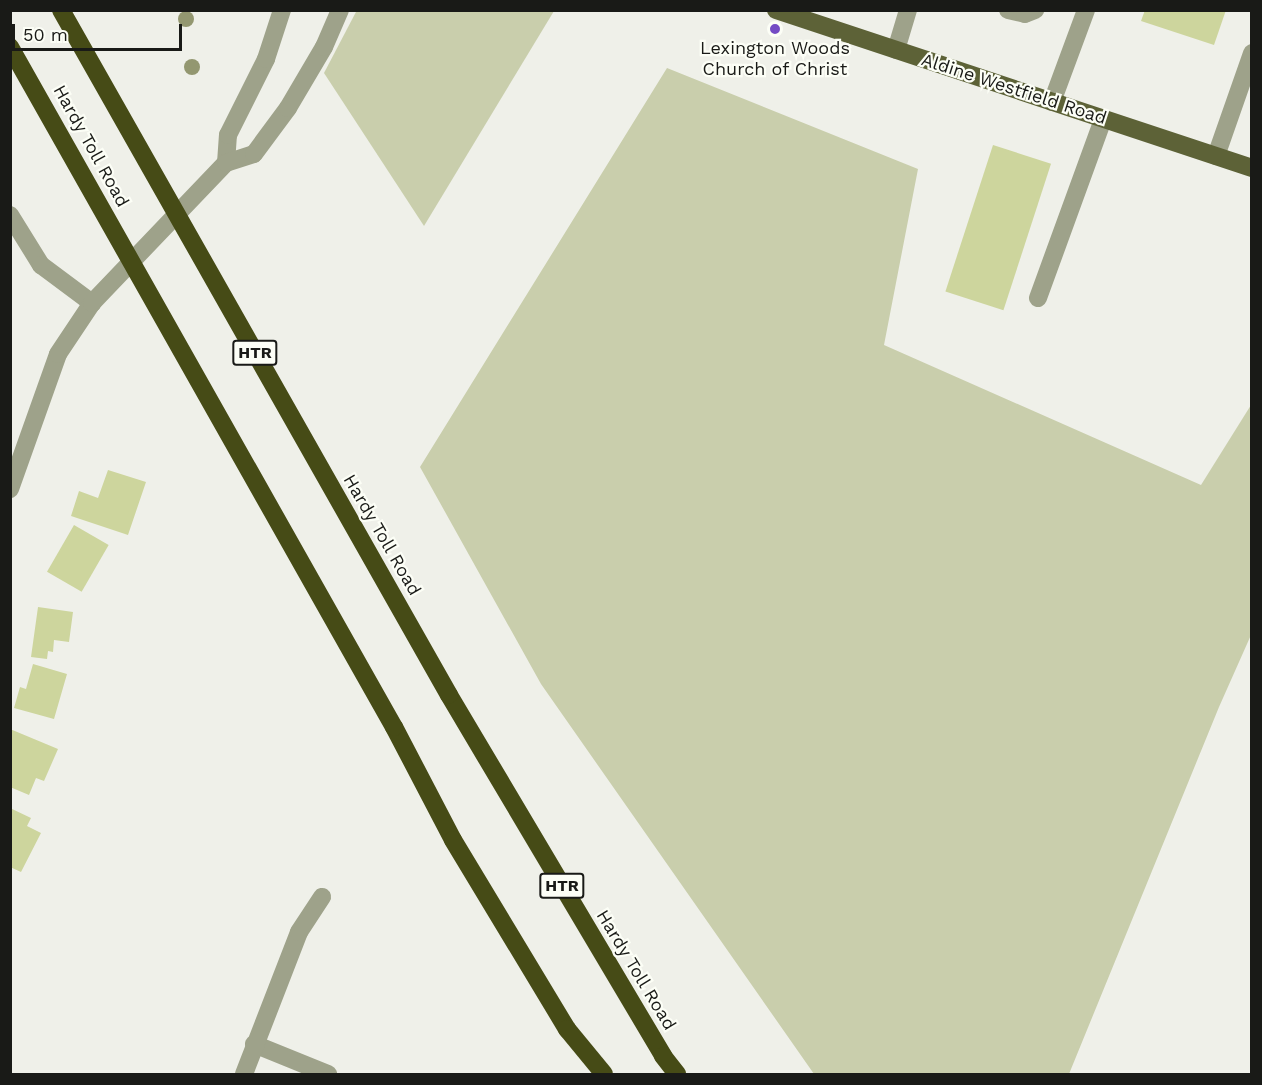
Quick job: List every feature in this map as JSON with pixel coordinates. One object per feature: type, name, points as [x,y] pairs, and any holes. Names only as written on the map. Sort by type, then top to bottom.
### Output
[{"type":"highway","name":"Hardy Toll Road","points":[[61,10],[449,695],[663,1056],[677,1074]]},
{"type":"highway","name":"Hardy Toll Road","points":[[10,46],[394,727],[453,840],[561,1019],[604,1074]]},
{"type":"main road","name":"Aldine Westfield Road","points":[[776,10],[1251,168]]},
{"type":"street","points":[[226,163],[228,135],[266,59],[282,10]]},
{"type":"street","points":[[10,489],[58,354],[92,303],[226,163],[254,154],[288,108],[324,47],[340,10]]},
{"type":"street","points":[[896,50],[908,10]]},
{"type":"street","points":[[1008,10],[1025,14],[1035,10]]},
{"type":"street","points":[[1052,102],[1086,10]]},
{"type":"street","points":[[1216,156],[1251,53]]},
{"type":"street","points":[[1038,298],[1103,119]]},
{"type":"street","points":[[10,215],[41,265],[92,303]]},
{"type":"street","points":[[244,1074],[299,932],[322,897]]},
{"type":"street","points":[[254,1044],[328,1074]]},
{"type":"green space","points":[[357,10],[554,11],[424,226],[324,73]]},
{"type":"green space","points":[[667,68],[918,169],[884,345],[1201,485],[1251,405],[1251,635],[1219,707],[1069,1074],[814,1074],[541,684],[420,467]]},
{"type":"building","points":[[1145,10],[1226,10],[1214,45],[1141,21]]},
{"type":"building","points":[[993,145],[1051,164],[1003,310],[945,291]]},
{"type":"building","points":[[108,470],[146,482],[128,535],[71,516],[79,491],[98,498]]},
{"type":"building","points":[[74,525],[109,545],[82,592],[47,572]]},
{"type":"building","points":[[38,607],[73,612],[69,642],[54,640],[53,652],[48,651],[47,659],[31,657]]},
{"type":"building","points":[[33,664],[67,674],[54,719],[14,708],[20,687],[26,689]]},
{"type":"building","points":[[10,729],[58,749],[44,781],[36,778],[29,795],[10,787]]},
{"type":"building","points":[[10,808],[31,818],[27,826],[41,833],[21,872],[10,867]]},
{"type":"place","name":"Lexington Woods Church of Christ","points":[[775,29]]}]
